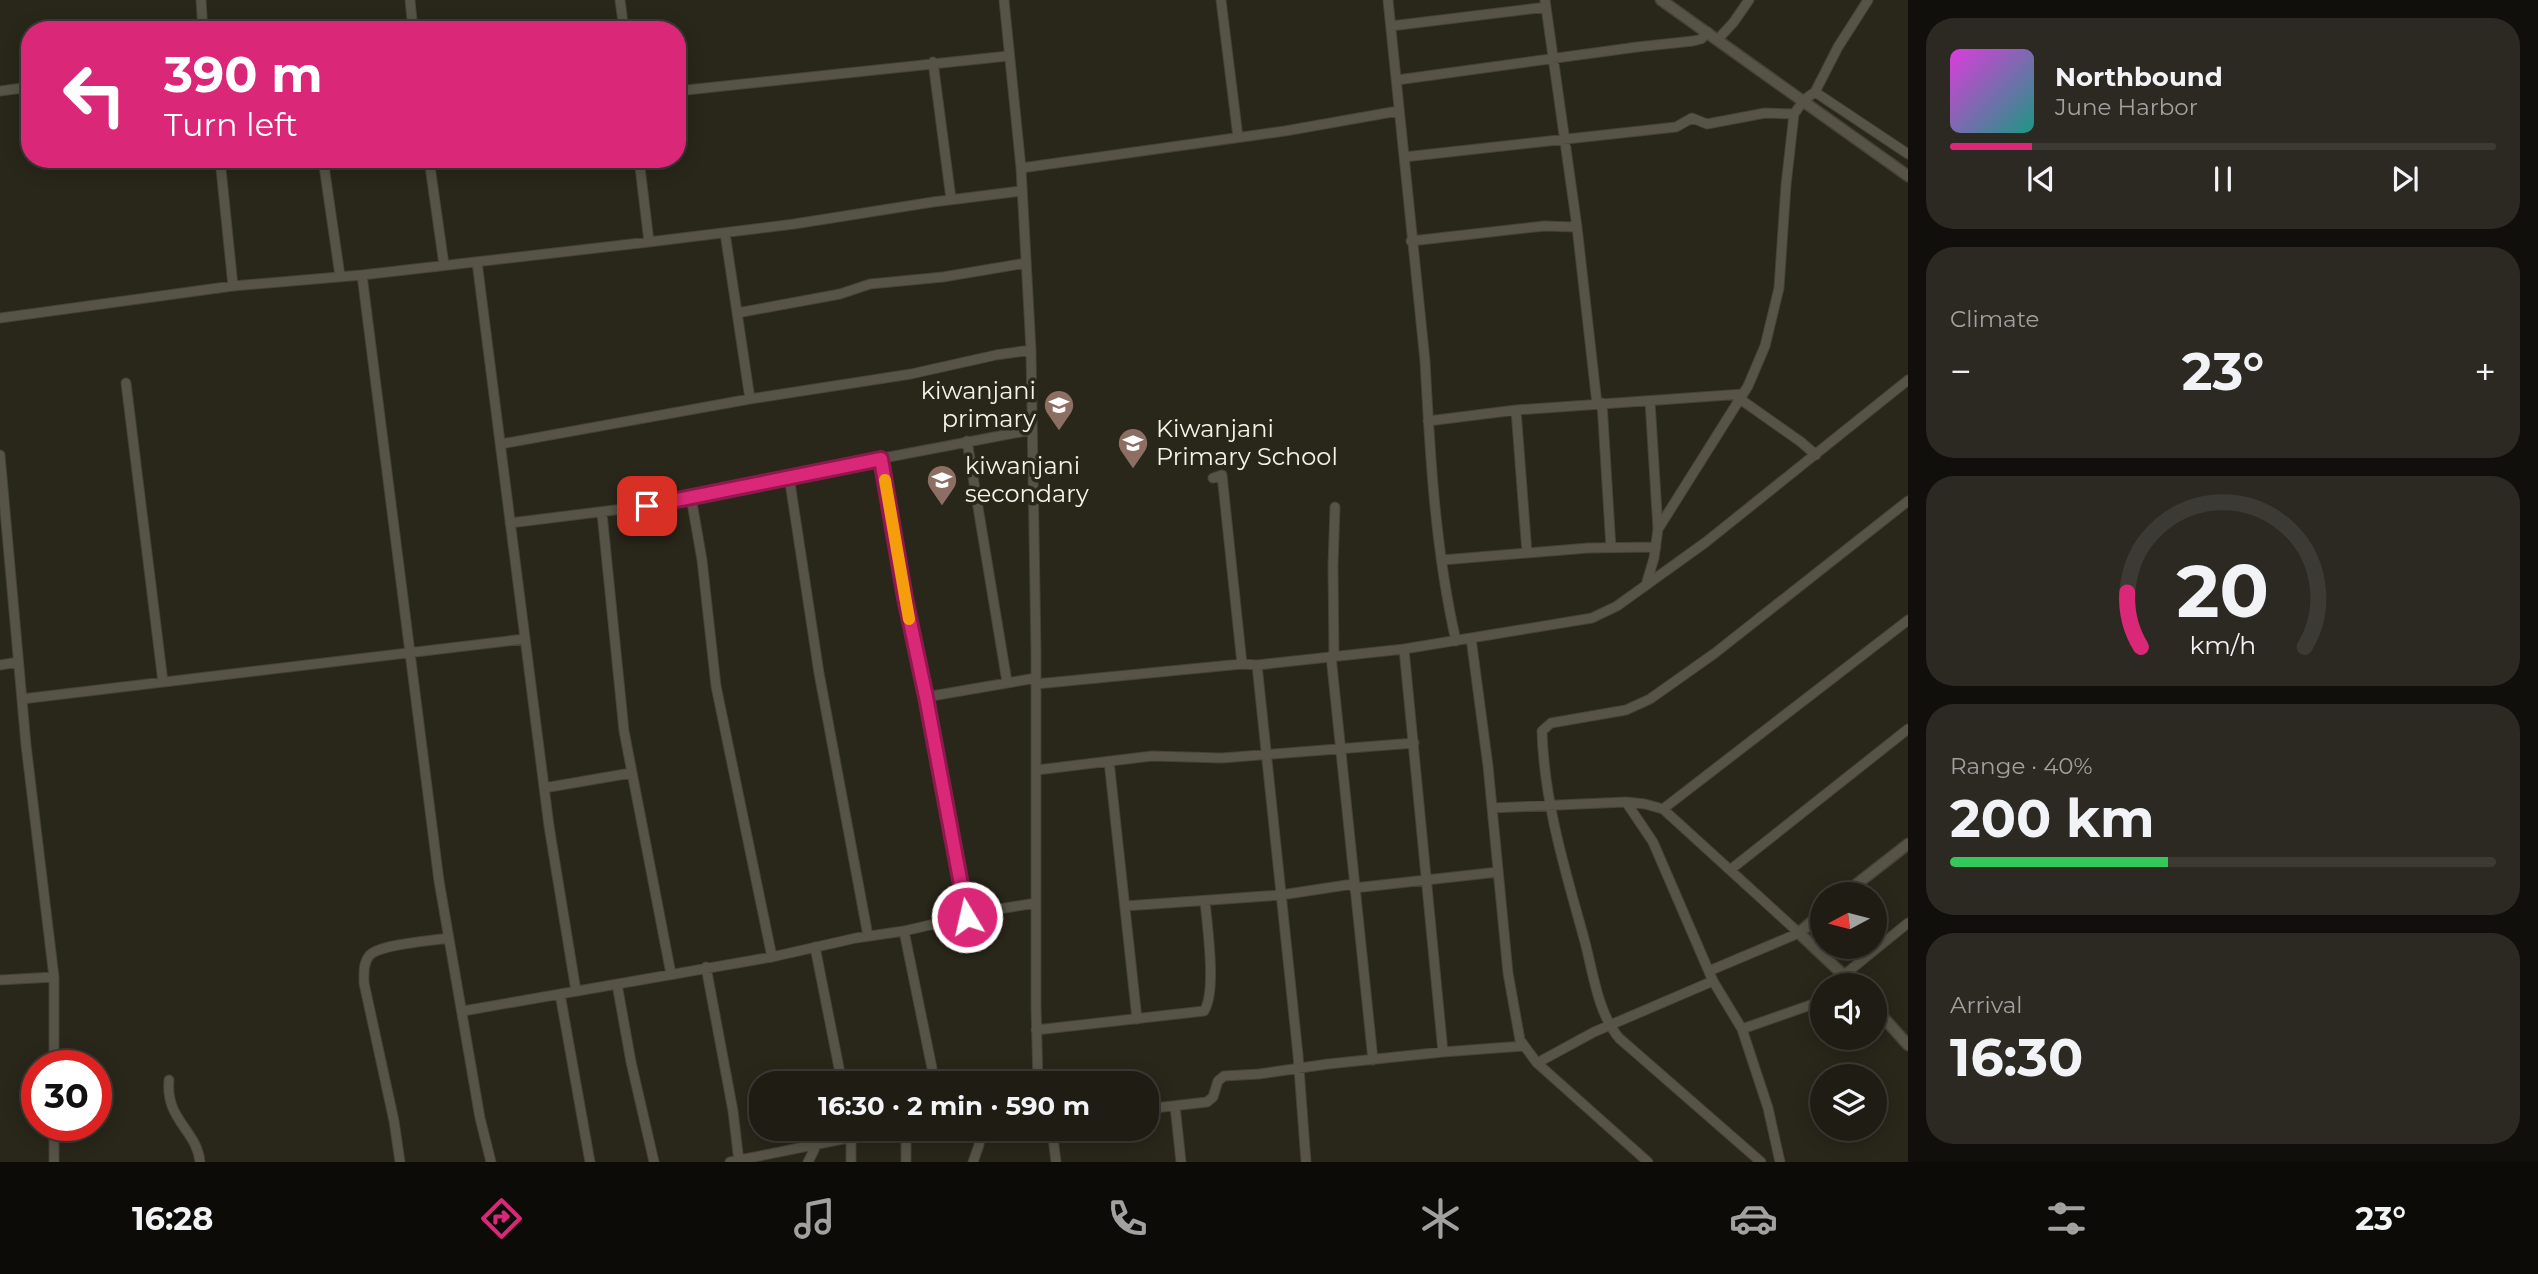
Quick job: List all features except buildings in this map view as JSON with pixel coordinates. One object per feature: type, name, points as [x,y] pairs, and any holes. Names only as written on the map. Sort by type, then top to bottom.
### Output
[{"type":"street","points":[[201,0],[202,21]]},
{"type":"street","points":[[410,0],[412,21]]},
{"type":"street","points":[[620,0],[623,21]]},
{"type":"street","points":[[1004,0],[1021,169],[1031,350],[1035,508],[1038,1071]]},
{"type":"street","points":[[1223,0],[1238,137]]},
{"type":"street","points":[[1388,0],[1424,347],[1428,421],[1442,560],[1457,641]]},
{"type":"street","points":[[1661,0],[1908,176]]},
{"type":"street","points":[[1718,39],[1749,0]]},
{"type":"street","points":[[1658,529],[1742,397],[1765,346],[1779,288],[1794,114],[1804,100],[1815,92],[1838,47],[1868,0]]},
{"type":"street","points":[[1391,26],[1545,3],[1600,403],[1611,548]]},
{"type":"street","points":[[1396,80],[1693,41],[1708,32]]},
{"type":"street","points":[[686,90],[1008,56]]},
{"type":"street","points":[[933,62],[951,200]]},
{"type":"street","points":[[0,91],[21,88]]},
{"type":"street","points":[[1815,92],[1908,154]]},
{"type":"street","points":[[1021,169],[1398,111]]},
{"type":"street","points":[[1404,157],[1676,127],[1692,118],[1707,124],[1765,113],[1794,114]]},
{"type":"street","points":[[221,168],[233,286]]},
{"type":"street","points":[[324,168],[340,276]]},
{"type":"street","points":[[430,168],[444,265]]},
{"type":"street","points":[[640,168],[649,242]]},
{"type":"street","points":[[0,318],[233,286],[362,275],[725,233],[1021,191]]},
{"type":"street","points":[[1411,241],[1544,226],[1577,227]]},
{"type":"street","points":[[725,233],[750,399]]},
{"type":"street","points":[[477,262],[544,788],[576,991]]},
{"type":"street","points":[[737,313],[840,294],[870,284],[943,277],[1026,263]]},
{"type":"street","points":[[362,275],[448,938],[463,1010],[480,1118],[491,1162]]},
{"type":"street","points":[[501,444],[750,399],[901,376],[1031,350]]},
{"type":"street","points":[[926,697],[1007,682],[1242,664],[1257,666],[1404,649],[1592,618],[1617,606],[1706,542],[1908,380]]},
{"type":"street","points":[[126,383],[163,682]]},
{"type":"street","points":[[1428,421],[1600,403],[1742,397],[1816,455]]},
{"type":"street","points":[[1646,585],[1658,529],[1650,401]]},
{"type":"street","points":[[1517,410],[1527,553]]},
{"type":"street","points":[[510,523],[602,513],[1031,430]]},
{"type":"street","points":[[967,441],[1007,682]]},
{"type":"street","points":[[0,455],[18,662],[54,977],[54,1050]]},
{"type":"street","points":[[881,459],[967,917]]},
{"type":"street","points":[[1213,478],[1222,475],[1242,664]]},
{"type":"street","points":[[789,476],[817,662],[868,936]]},
{"type":"street","points":[[691,497],[702,560],[716,686],[772,957]]},
{"type":"street","points":[[1761,1162],[1619,1038],[1611,1026],[1558,847],[1542,733],[1544,727],[1557,722],[1634,708],[1650,699],[1715,653],[1908,501]]},
{"type":"street","points":[[1335,507],[1332,656],[1373,1060]]},
{"type":"street","points":[[602,513],[606,573],[631,774],[671,974]]},
{"type":"street","points":[[1442,560],[1656,547]]},
{"type":"street","points":[[1663,809],[1908,620]]},
{"type":"street","points":[[1471,638],[1479,687],[1517,1031],[1523,1046],[1537,1063],[1648,1162]]},
{"type":"street","points":[[22,699],[524,639]]},
{"type":"street","points":[[1404,649],[1443,1052]]},
{"type":"street","points":[[0,665],[18,662]]},
{"type":"street","points":[[1257,666],[1268,754],[1306,1162]]},
{"type":"street","points":[[1730,870],[1908,729]]},
{"type":"street","points":[[1037,770],[1164,756],[1222,758],[1414,743]]},
{"type":"street","points":[[1109,761],[1138,1018]]},
{"type":"street","points":[[544,788],[631,774]]},
{"type":"street","points":[[1626,802],[1654,842],[1711,976],[1742,1029],[1768,1108],[1780,1162]]},
{"type":"street","points":[[1492,808],[1626,802],[1663,809],[1842,973]]},
{"type":"street","points":[[1859,882],[1908,844]]},
{"type":"street","points":[[1125,906],[1280,895],[1498,872]]},
{"type":"street","points":[[1036,1030],[1197,1013],[1206,1009],[1210,980],[1205,901]]},
{"type":"street","points":[[463,1010],[772,957],[1036,904]]},
{"type":"street","points":[[1537,1063],[1576,1040],[1611,1026],[1799,933],[1810,923]]},
{"type":"street","points":[[1846,973],[1908,923]]},
{"type":"street","points":[[904,931],[933,1071]]},
{"type":"street","points":[[400,1162],[382,1060],[364,983],[364,968],[367,958],[379,949],[448,938]]},
{"type":"street","points":[[814,947],[840,1071]]},
{"type":"street","points":[[706,967],[733,1111],[736,1161],[827,1141]]},
{"type":"street","points":[[0,980],[54,977]]},
{"type":"street","points":[[617,984],[631,1062],[654,1162]]},
{"type":"street","points":[[560,994],[590,1162]]},
{"type":"street","points":[[1742,1029],[1810,1005]]},
{"type":"street","points":[[1887,1022],[1908,1045]]},
{"type":"street","points":[[1159,1108],[1210,1100],[1224,1076],[1523,1046]]},
{"type":"street","points":[[169,1080],[168,1096],[174,1113],[198,1149],[200,1162]]},
{"type":"street","points":[[1175,1106],[1181,1162]]},
{"type":"street","points":[[54,1141],[54,1162]]},
{"type":"street","points":[[851,1162],[852,1141]]},
{"type":"street","points":[[906,1141],[906,1162]]},
{"type":"street","points":[[973,1162],[979,1141]]},
{"type":"street","points":[[1053,1141],[1056,1162]]},
{"type":"street","points":[[808,1162],[817,1144]]},
{"type":"slow traffic","points":[[885,480],[909,619]]},
{"type":"place","name":"kiwanjani primary","points":[[1059,432]]},
{"type":"place","name":"Kiwanjani Primary School","points":[[1133,470]]},
{"type":"place","name":"kiwanjani secondary","points":[[942,507]]},
{"type":"route","points":[[647,506],[881,459],[967,917]]}]
